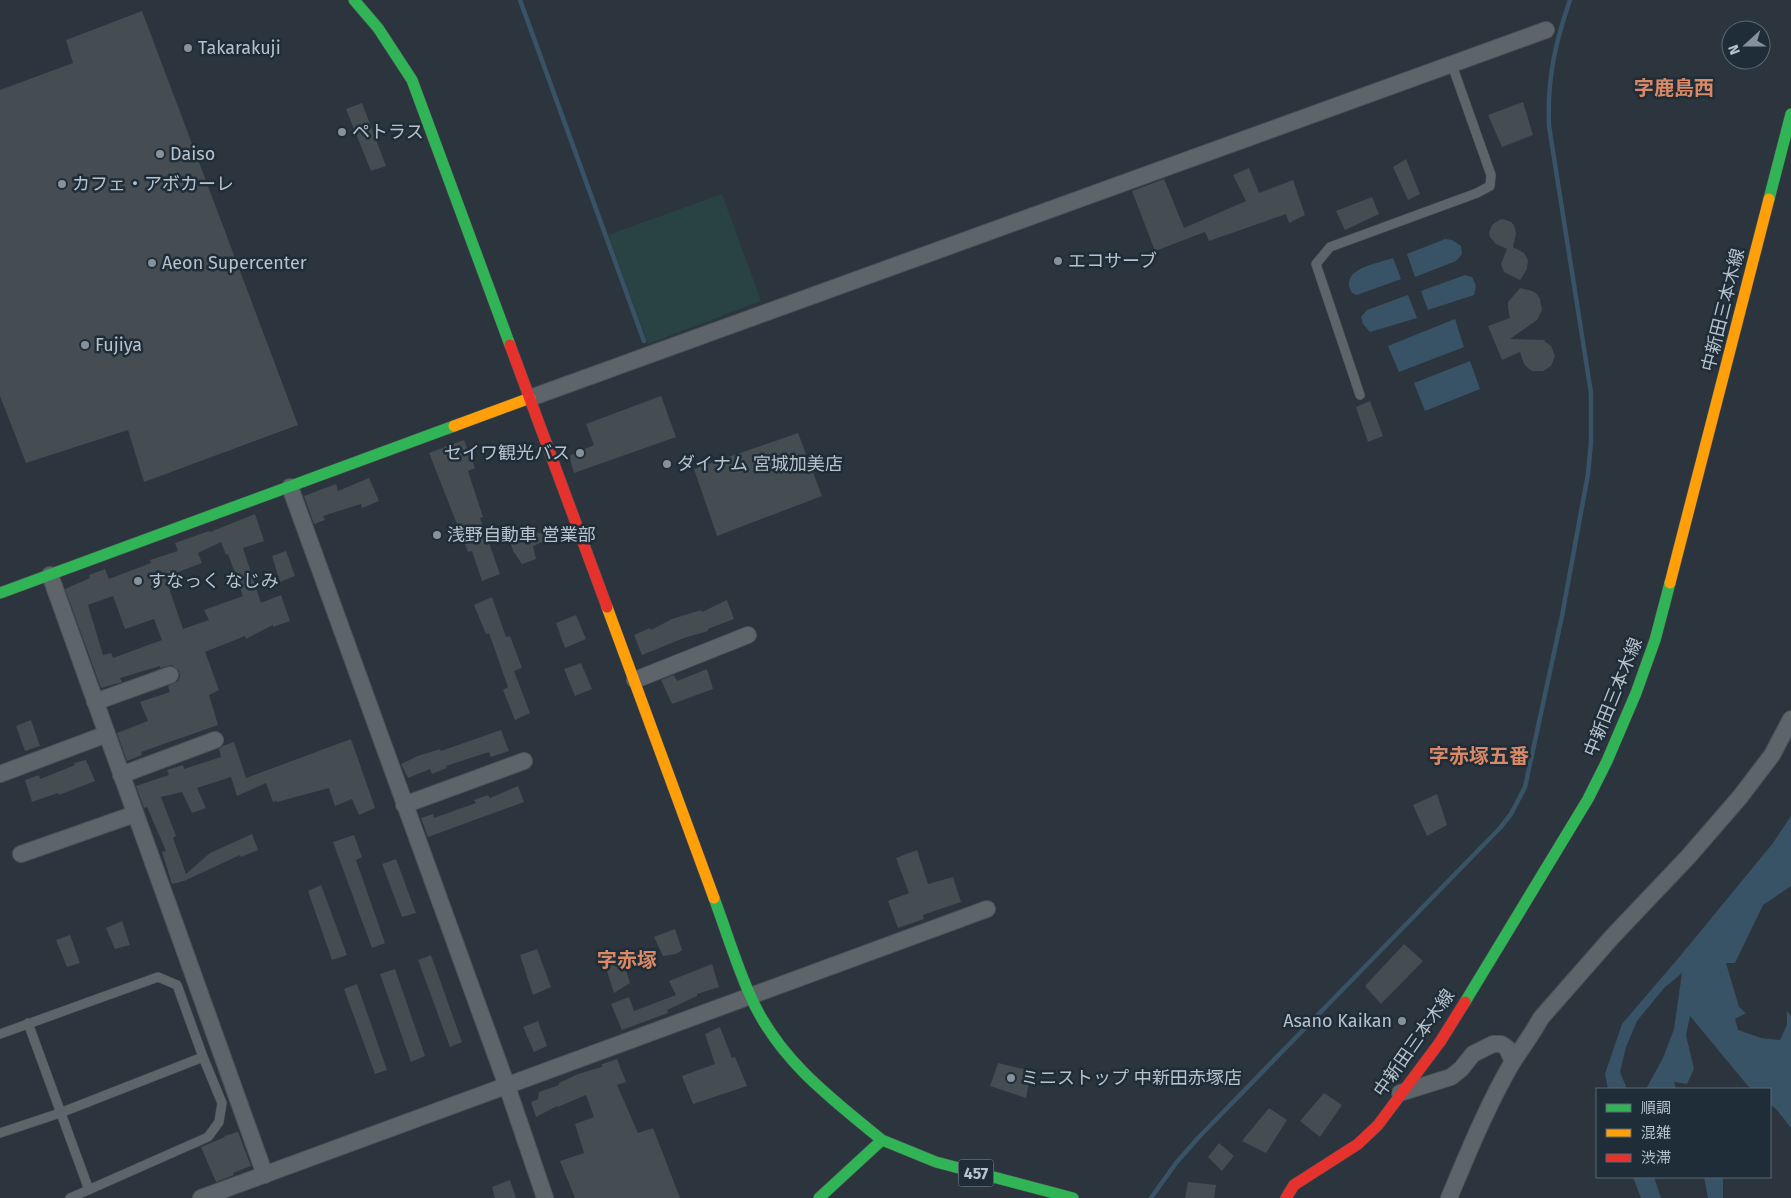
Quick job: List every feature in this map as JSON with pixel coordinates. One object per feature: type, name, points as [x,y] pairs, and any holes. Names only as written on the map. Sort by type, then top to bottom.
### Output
[{"type":"main road","points":[[354,0],[392,46],[412,80],[750,996],[771,1034],[798,1068],[882,1140],[819,1198]]},
{"type":"main road","name":"中新田三本木線","points":[[1286,1198],[1294,1185],[1358,1144],[1378,1125],[1400,1093],[1440,1042],[1564,841],[1607,761],[1636,693],[1655,640],[1791,114]]},
{"type":"main road","points":[[0,593],[530,398]]},
{"type":"main road","name":"457","points":[[882,1140],[936,1162],[1073,1198]]},
{"type":"street","points":[[530,398],[1546,30]]},
{"type":"street","points":[[290,487],[507,1086],[545,1198]]},
{"type":"street","points":[[50,575],[264,1175]]},
{"type":"street","points":[[634,680],[748,636]]},
{"type":"street","points":[[95,702],[170,674]]},
{"type":"street","points":[[1449,1198],[1480,1127],[1513,1062],[1541,1018],[1612,937],[1688,857],[1740,797],[1772,755],[1791,719]]},
{"type":"street","points":[[0,774],[107,734]]},
{"type":"street","points":[[121,775],[215,740]]},
{"type":"street","points":[[404,805],[524,761]]},
{"type":"street","points":[[21,854],[135,814]]},
{"type":"street","points":[[201,1198],[988,909]]},
{"type":"street","points":[[1400,1093],[1451,1077],[1461,1069],[1473,1054],[1493,1044],[1501,1044],[1507,1048],[1513,1062]]},
{"type":"lane","points":[[1360,395],[1316,264],[1330,246],[1477,193],[1490,186],[1491,174],[1452,64]]},
{"type":"lane","points":[[0,1034],[158,977],[178,985],[203,1057],[222,1103],[219,1122],[208,1137],[70,1198]]},
{"type":"lane","points":[[28,1024],[89,1190]]},
{"type":"lane","points":[[0,1132],[60,1113],[203,1057]]},
{"type":"green space","points":[[722,194],[761,301],[648,344],[608,235]]},
{"type":"water","points":[[1445,239],[1452,240],[1461,246],[1462,254],[1456,261],[1415,277],[1407,254]]},
{"type":"water","points":[[1393,258],[1401,279],[1357,295],[1352,293],[1349,285],[1350,278],[1354,273],[1369,265]]},
{"type":"water","points":[[1465,275],[1472,277],[1476,286],[1474,295],[1428,310],[1421,291]]},
{"type":"water","points":[[1408,295],[1417,318],[1370,332],[1363,324],[1361,317],[1367,310]]},
{"type":"water","points":[[1455,319],[1464,347],[1399,372],[1388,346]]},
{"type":"water","points":[[1470,361],[1480,389],[1425,411],[1414,383]]},
{"type":"water","points":[[1791,816],[1791,886],[1763,905],[1735,963],[1726,963],[1739,1007],[1746,1013],[1735,1019],[1738,1030],[1761,1038],[1780,1040],[1787,1025],[1787,1011],[1791,1016],[1791,1128],[1771,1105],[1771,1088],[1751,1088],[1748,1086],[1690,1016],[1686,1035],[1694,1069],[1687,1084],[1674,1082],[1676,1088],[1647,1088],[1663,1058],[1674,1029],[1682,973],[1664,988],[1637,1021],[1626,1047],[1620,1072],[1627,1088],[1608,1088],[1605,1074],[1622,1024],[1773,843]]},
{"type":"water","points":[[1633,1178],[1654,1178],[1661,1198],[1641,1198]]},
{"type":"water","points":[[1704,1178],[1723,1178],[1723,1198],[1708,1198]]},
{"type":"building","points":[[142,11],[298,425],[144,482],[128,430],[26,463],[0,396],[0,90],[73,63],[66,40]]},
{"type":"building","points":[[1523,102],[1533,135],[1502,147],[1488,115]]},
{"type":"building","points":[[362,103],[386,166],[371,171],[346,109]]},
{"type":"building","points":[[1406,159],[1420,194],[1408,200],[1393,167]]},
{"type":"building","points":[[1249,168],[1259,193],[1293,180],[1305,215],[1289,223],[1286,214],[1209,241],[1205,232],[1155,251],[1132,191],[1164,179],[1184,228],[1246,201],[1233,175]]},
{"type":"building","points":[[1372,197],[1379,214],[1345,230],[1336,211]]},
{"type":"building","points":[[1503,219],[1514,225],[1516,234],[1513,247],[1524,253],[1528,260],[1527,269],[1520,280],[1504,272],[1501,264],[1507,249],[1496,244],[1490,237],[1489,233],[1492,225]]},
{"type":"building","points":[[1520,288],[1537,294],[1542,310],[1537,320],[1510,339],[1546,340],[1544,341],[1551,346],[1555,356],[1551,366],[1543,371],[1532,371],[1528,368],[1524,364],[1520,352],[1502,360],[1488,326],[1510,318],[1508,302]]},
{"type":"building","points":[[661,396],[676,437],[574,473],[569,456],[594,445],[586,424]]},
{"type":"building","points":[[1370,401],[1383,436],[1368,442],[1356,407]]},
{"type":"building","points":[[798,433],[822,496],[717,536],[694,469]]},
{"type":"building","points":[[464,440],[475,468],[468,471],[483,517],[480,518],[500,574],[482,581],[472,551],[468,552],[429,453]]},
{"type":"building","points":[[369,478],[379,501],[362,508],[361,504],[323,516],[325,520],[314,524],[304,496],[336,484],[338,491]]},
{"type":"building","points":[[255,514],[264,541],[243,548],[261,603],[281,595],[290,621],[273,627],[273,625],[246,639],[245,636],[205,652],[219,690],[209,695],[218,725],[141,752],[142,755],[127,761],[117,733],[148,721],[140,702],[170,692],[168,686],[178,681],[179,671],[172,665],[160,668],[160,666],[120,678],[122,682],[101,688],[65,589],[90,578],[89,575],[105,569],[109,579],[151,563],[150,560],[178,551],[175,543],[210,532]],"holes":[[[221,542],[226,555],[228,554],[243,596],[204,610],[209,620],[183,629],[166,579],[174,577],[173,574],[202,563],[198,553]],[[113,596],[125,629],[154,619],[162,640],[113,658],[111,653],[103,655],[88,605]]]},
{"type":"building","points":[[560,527],[562,533],[533,546],[536,559],[522,564],[513,551],[509,537],[529,531],[531,535]]},
{"type":"building","points":[[286,551],[295,576],[280,582],[272,556]]},
{"type":"building","points":[[492,597],[506,637],[510,636],[522,668],[514,671],[530,713],[515,720],[503,690],[508,687],[489,633],[486,634],[474,605]]},
{"type":"building","points":[[727,600],[734,619],[708,629],[708,631],[684,638],[642,655],[634,635],[650,628],[651,630],[672,619],[701,610],[702,612]]},
{"type":"building","points":[[576,615],[586,639],[565,648],[556,623]]},
{"type":"building","points":[[581,663],[592,689],[575,696],[564,669]]},
{"type":"building","points":[[707,669],[713,689],[672,704],[661,680],[674,675],[677,681]]},
{"type":"building","points":[[31,720],[40,746],[25,751],[16,726]]},
{"type":"building","points":[[501,730],[509,751],[491,757],[489,752],[446,766],[447,768],[432,774],[430,769],[408,778],[401,764],[418,756],[440,749],[441,751]]},
{"type":"building","points":[[351,739],[375,808],[359,815],[352,799],[335,806],[329,788],[273,802],[266,783],[237,796],[231,777],[197,788],[206,808],[192,813],[182,792],[161,797],[176,836],[173,838],[186,874],[210,853],[252,834],[258,850],[241,857],[240,855],[184,881],[172,884],[162,852],[166,851],[147,807],[144,808],[136,786],[169,775],[167,770],[183,765],[184,769],[221,757],[219,749],[234,742],[246,778]]},
{"type":"building","points":[[86,760],[95,781],[59,795],[58,793],[32,802],[25,780],[39,775],[40,779],[75,765],[74,763]]},
{"type":"building","points":[[518,786],[524,802],[428,837],[421,818],[433,814],[434,818],[476,803],[474,800],[488,795],[490,798]]},
{"type":"building","points":[[1437,794],[1447,825],[1427,836],[1413,805]]},
{"type":"building","points":[[354,835],[362,857],[356,860],[385,943],[372,948],[333,842]]},
{"type":"building","points":[[917,850],[928,884],[953,877],[961,902],[923,915],[924,919],[898,928],[888,901],[909,893],[896,858]]},
{"type":"building","points":[[396,859],[416,913],[402,917],[382,864]]},
{"type":"building","points":[[321,885],[347,955],[332,960],[308,891]]},
{"type":"building","points":[[122,921],[130,945],[115,949],[106,928]]},
{"type":"building","points":[[675,929],[682,950],[676,954],[663,956],[654,937]]},
{"type":"building","points":[[70,935],[80,963],[67,967],[56,940]]},
{"type":"building","points":[[1404,944],[1423,961],[1381,1004],[1365,986]]},
{"type":"building","points":[[537,949],[551,987],[533,995],[520,955]]},
{"type":"building","points":[[620,952],[630,983],[614,993],[603,959]]},
{"type":"building","points":[[431,955],[462,1042],[450,1047],[418,960]]},
{"type":"building","points":[[712,964],[719,987],[697,994],[697,996],[667,1010],[668,1013],[622,1030],[611,1004],[629,997],[634,1011],[676,995],[669,981]]},
{"type":"building","points":[[395,969],[425,1056],[411,1062],[380,974]]},
{"type":"building","points":[[357,984],[387,1070],[375,1074],[344,989]]},
{"type":"building","points":[[538,1021],[547,1046],[534,1052],[523,1027]]},
{"type":"building","points":[[720,1027],[732,1058],[735,1057],[747,1086],[693,1104],[682,1076],[715,1064],[705,1034]]},
{"type":"building","points":[[617,1059],[626,1082],[617,1085],[638,1133],[653,1128],[680,1198],[575,1198],[560,1161],[584,1153],[575,1124],[594,1117],[586,1095],[557,1106],[536,1117],[531,1102],[538,1099],[539,1092],[559,1085],[559,1083],[578,1074],[602,1067],[602,1064]]},
{"type":"building","name":"ミニストップ 中新田赤塚店","points":[[998,1063],[1031,1071],[1026,1098],[990,1086]]},
{"type":"building","points":[[1324,1093],[1342,1105],[1320,1137],[1300,1121]]},
{"type":"building","points":[[1269,1108],[1287,1120],[1266,1153],[1242,1141]]},
{"type":"building","points":[[238,1132],[251,1166],[216,1182],[201,1147],[224,1136]]},
{"type":"building","points":[[1219,1143],[1234,1156],[1222,1171],[1208,1157]]},
{"type":"building","points":[[510,1180],[516,1198],[495,1198],[492,1187]]},
{"type":"building","points":[[1188,1182],[1216,1185],[1214,1198],[1185,1198]]},
{"type":"waterway","points":[[520,0],[644,341]]},
{"type":"waterway","points":[[1151,1198],[1176,1163],[1198,1138],[1500,828],[1511,814],[1525,787],[1562,616],[1588,474],[1591,442],[1591,393],[1549,126],[1549,93],[1553,62],[1570,0]]},
{"type":"traffic: fast","points":[[354,0],[378,28],[412,80],[510,345]]},
{"type":"traffic: fast","points":[[1769,199],[1791,114]]},
{"type":"traffic: fast","points":[[0,593],[454,426]]},
{"type":"traffic: fast","points":[[1465,1002],[1588,799],[1607,761],[1636,693],[1655,640],[1670,583]]},
{"type":"traffic: fast","points":[[714,898],[750,995],[761,1018],[790,1057],[807,1075],[882,1140]]},
{"type":"traffic: fast","points":[[819,1198],[882,1140],[936,1162],[1073,1198]]},
{"type":"traffic: slow","points":[[1670,583],[1769,199]]},
{"type":"traffic: slow","points":[[454,426],[530,398]]},
{"type":"traffic: slow","points":[[607,607],[714,898]]},
{"type":"traffic: jam","points":[[510,345],[607,607]]},
{"type":"traffic: jam","points":[[1286,1198],[1294,1185],[1358,1144],[1378,1125],[1440,1042],[1465,1002]]},
{"type":"place","name":"Takarakuji","points":[[188,48]]},
{"type":"place","name":"ペトラス","points":[[342,132]]},
{"type":"place","name":"Daiso","points":[[160,154]]},
{"type":"place","name":"カフェ・アボカーレ","points":[[62,184]]},
{"type":"place","name":"エコサーブ","points":[[1058,261]]},
{"type":"place","name":"Aeon Supercenter","points":[[152,263]]},
{"type":"place","name":"Fujiya","points":[[85,345]]},
{"type":"place","name":"セイワ観光バス","points":[[580,453]]},
{"type":"place","name":"ダイナム 宮城加美店","points":[[667,464]]},
{"type":"place","name":"浅野自動車 営業部","points":[[437,535]]},
{"type":"place","name":"すなっく なじみ","points":[[138,581]]},
{"type":"place","name":"Asano Kaikan","points":[[1402,1021]]},
{"type":"place","name":"ミニストップ 中新田赤塚店","points":[[1011,1078]]},
{"type":"district","name":"字鹿島西","points":[[1674,88]]},
{"type":"district","name":"字赤塚五番","points":[[1479,756]]},
{"type":"district","name":"字赤塚","points":[[627,960]]}]
